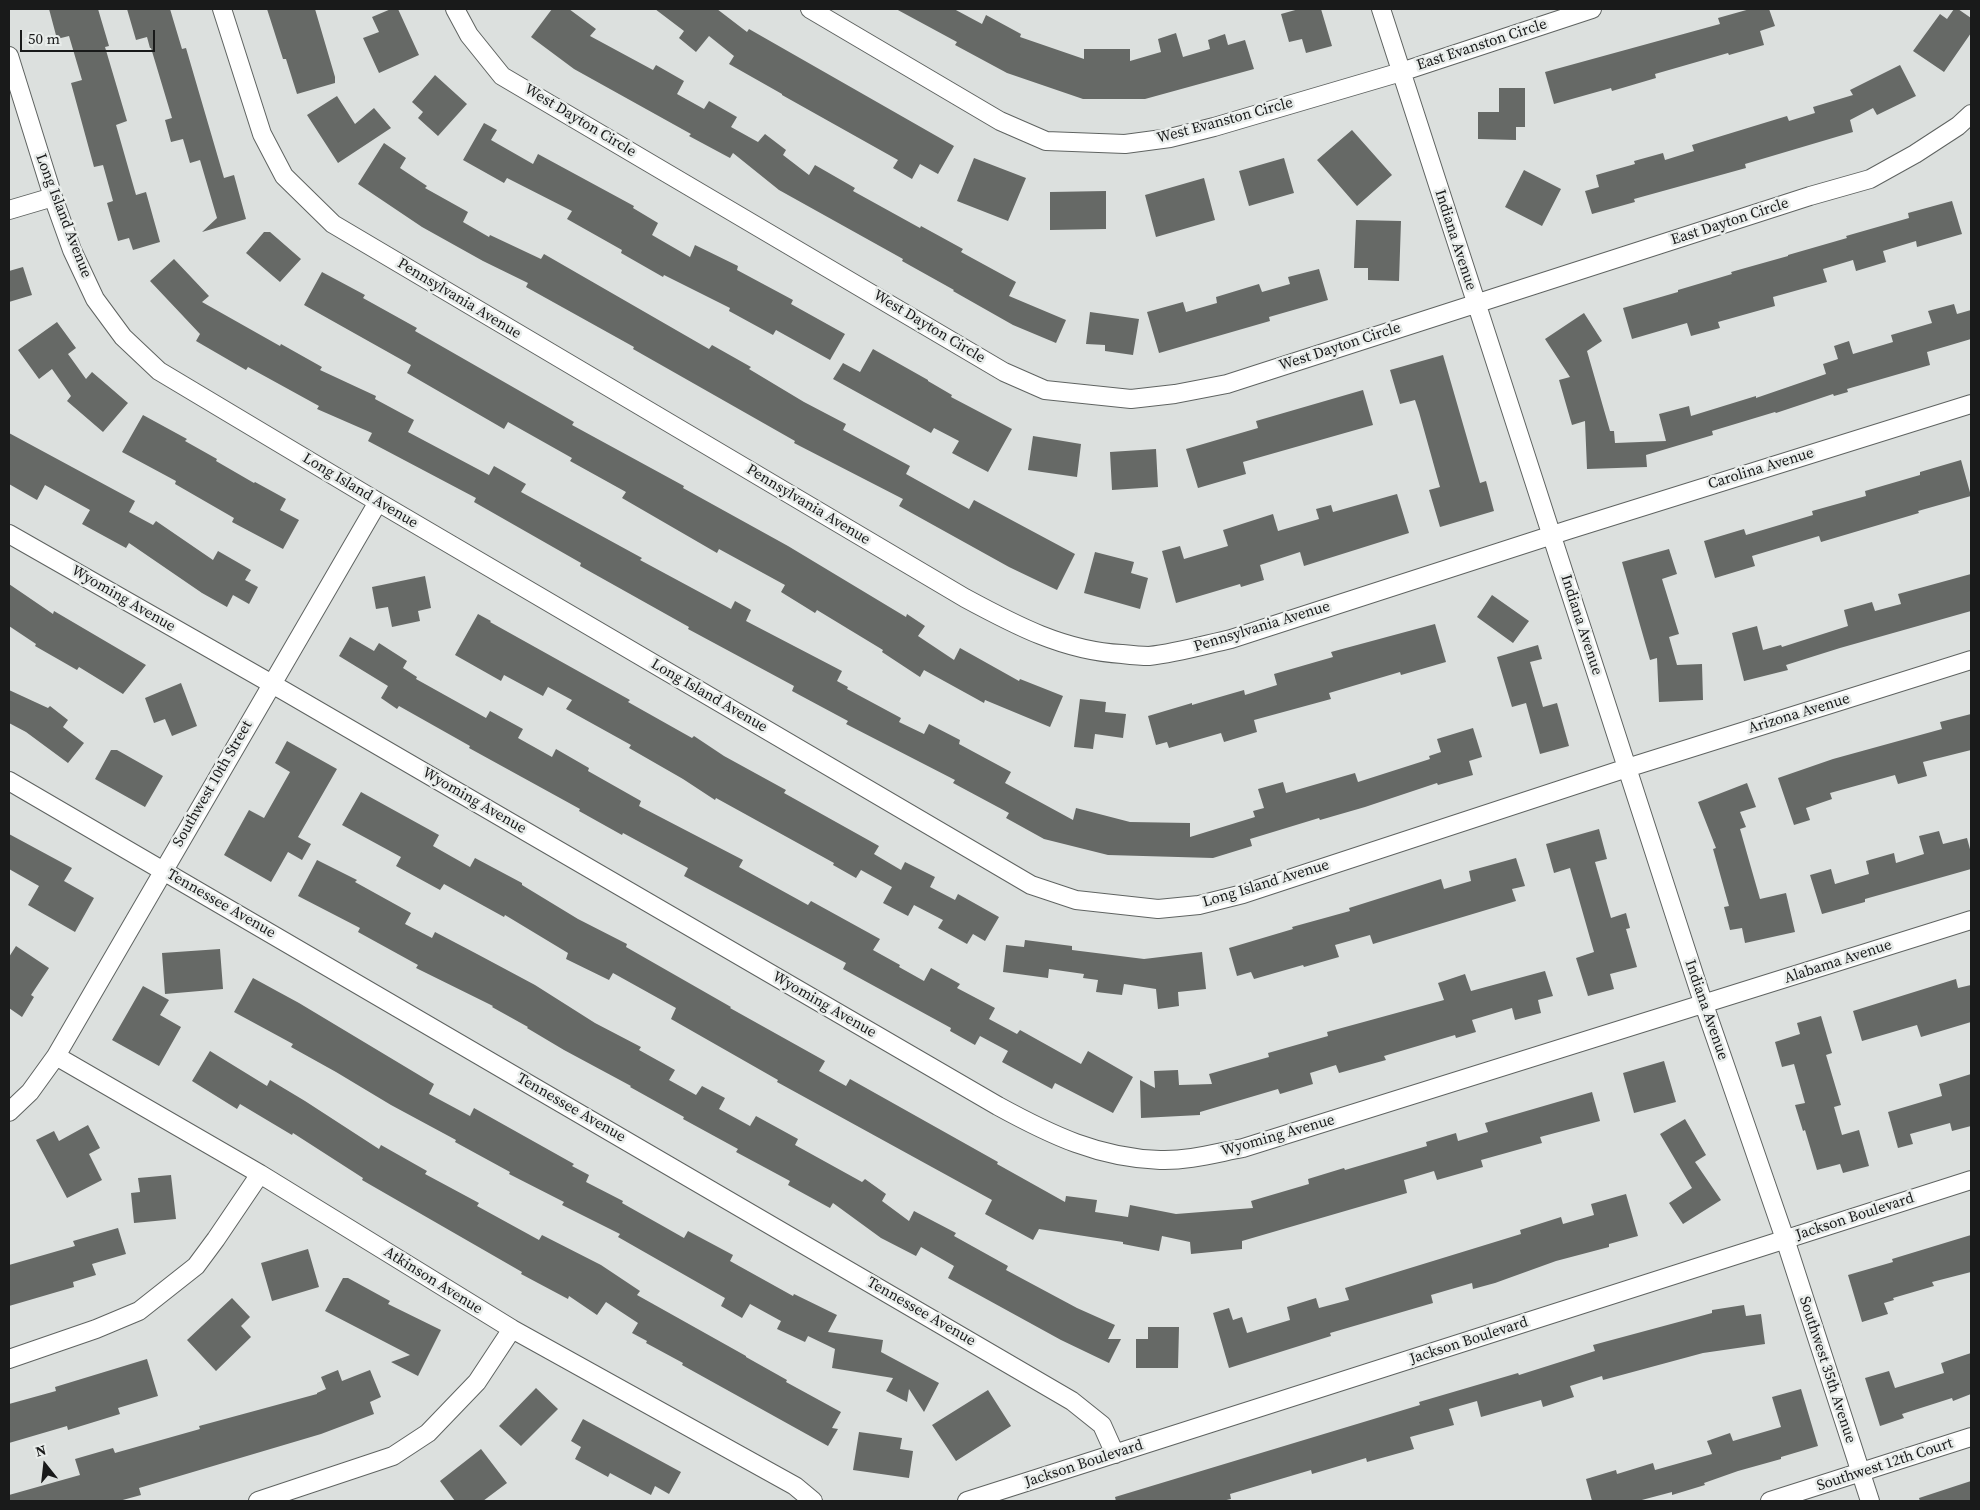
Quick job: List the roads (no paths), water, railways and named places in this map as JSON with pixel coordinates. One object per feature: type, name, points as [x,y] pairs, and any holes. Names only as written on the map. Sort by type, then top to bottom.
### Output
[{"type":"street","name":"Pennsylvania Avenue","points":[[222,9],[267,143],[284,176],[333,224],[965,598],[1014,624],[1054,641],[1100,653],[1148,656],[1186,650],[1231,638],[1552,535]]},
{"type":"street","name":"West Dayton Circle","points":[[455,9],[469,35],[502,76],[1004,372],[1045,390],[1131,400],[1227,384],[1475,304]]},
{"type":"street","name":"West Evanston Circle","points":[[810,9],[1000,121],[1046,141],[1125,144],[1170,138],[1214,127],[1401,72]]},
{"type":"street","name":"Indiana Avenue","points":[[1380,9],[1704,1004],[1785,1240]]},
{"type":"street","name":"East Evanston Circle","points":[[1401,72],[1592,9]]},
{"type":"street","name":"Long Island Avenue","points":[[9,56],[53,197],[72,250],[95,299],[123,337],[159,371],[378,502],[1031,884],[1076,900],[1158,910],[1200,905],[1243,894],[1627,768]]},
{"type":"street","name":"East Dayton Circle","points":[[1475,304],[1810,196],[1870,179],[1915,154],[1958,126],[1971,114]]},
{"type":"street","points":[[9,210],[53,197]]},
{"type":"street","name":"Carolina Avenue","points":[[1552,535],[1971,404]]},
{"type":"street","name":"Southwest 10th Street","points":[[9,1112],[30,1092],[56,1056],[271,683],[378,502]]},
{"type":"street","name":"Wyoming Avenue","points":[[9,534],[271,683],[998,1106],[1036,1127],[1079,1146],[1121,1157],[1161,1160],[1198,1157],[1243,1148],[1704,1004]]},
{"type":"street","name":"Arizona Avenue","points":[[1627,768],[1971,660]]},
{"type":"street","name":"Tennessee Avenue","points":[[9,780],[1072,1401],[1102,1425],[1115,1454]]},
{"type":"street","name":"Alabama Avenue","points":[[1704,1004],[1971,920]]},
{"type":"street","name":"Atkinson Avenue","points":[[56,1056],[260,1174],[512,1329],[795,1486],[813,1501]]},
{"type":"street","points":[[9,1359],[96,1329],[139,1311],[196,1266],[260,1174]]},
{"type":"street","name":"Jackson Boulevard","points":[[968,1501],[1971,1180]]},
{"type":"street","name":"Southwest 35th Avenue","points":[[1785,1240],[1870,1501]]},
{"type":"street","points":[[258,1501],[393,1456],[428,1433],[477,1382],[512,1329]]},
{"type":"street","name":"Southwest 12th Court","points":[[1770,1501],[1971,1437]]}]
